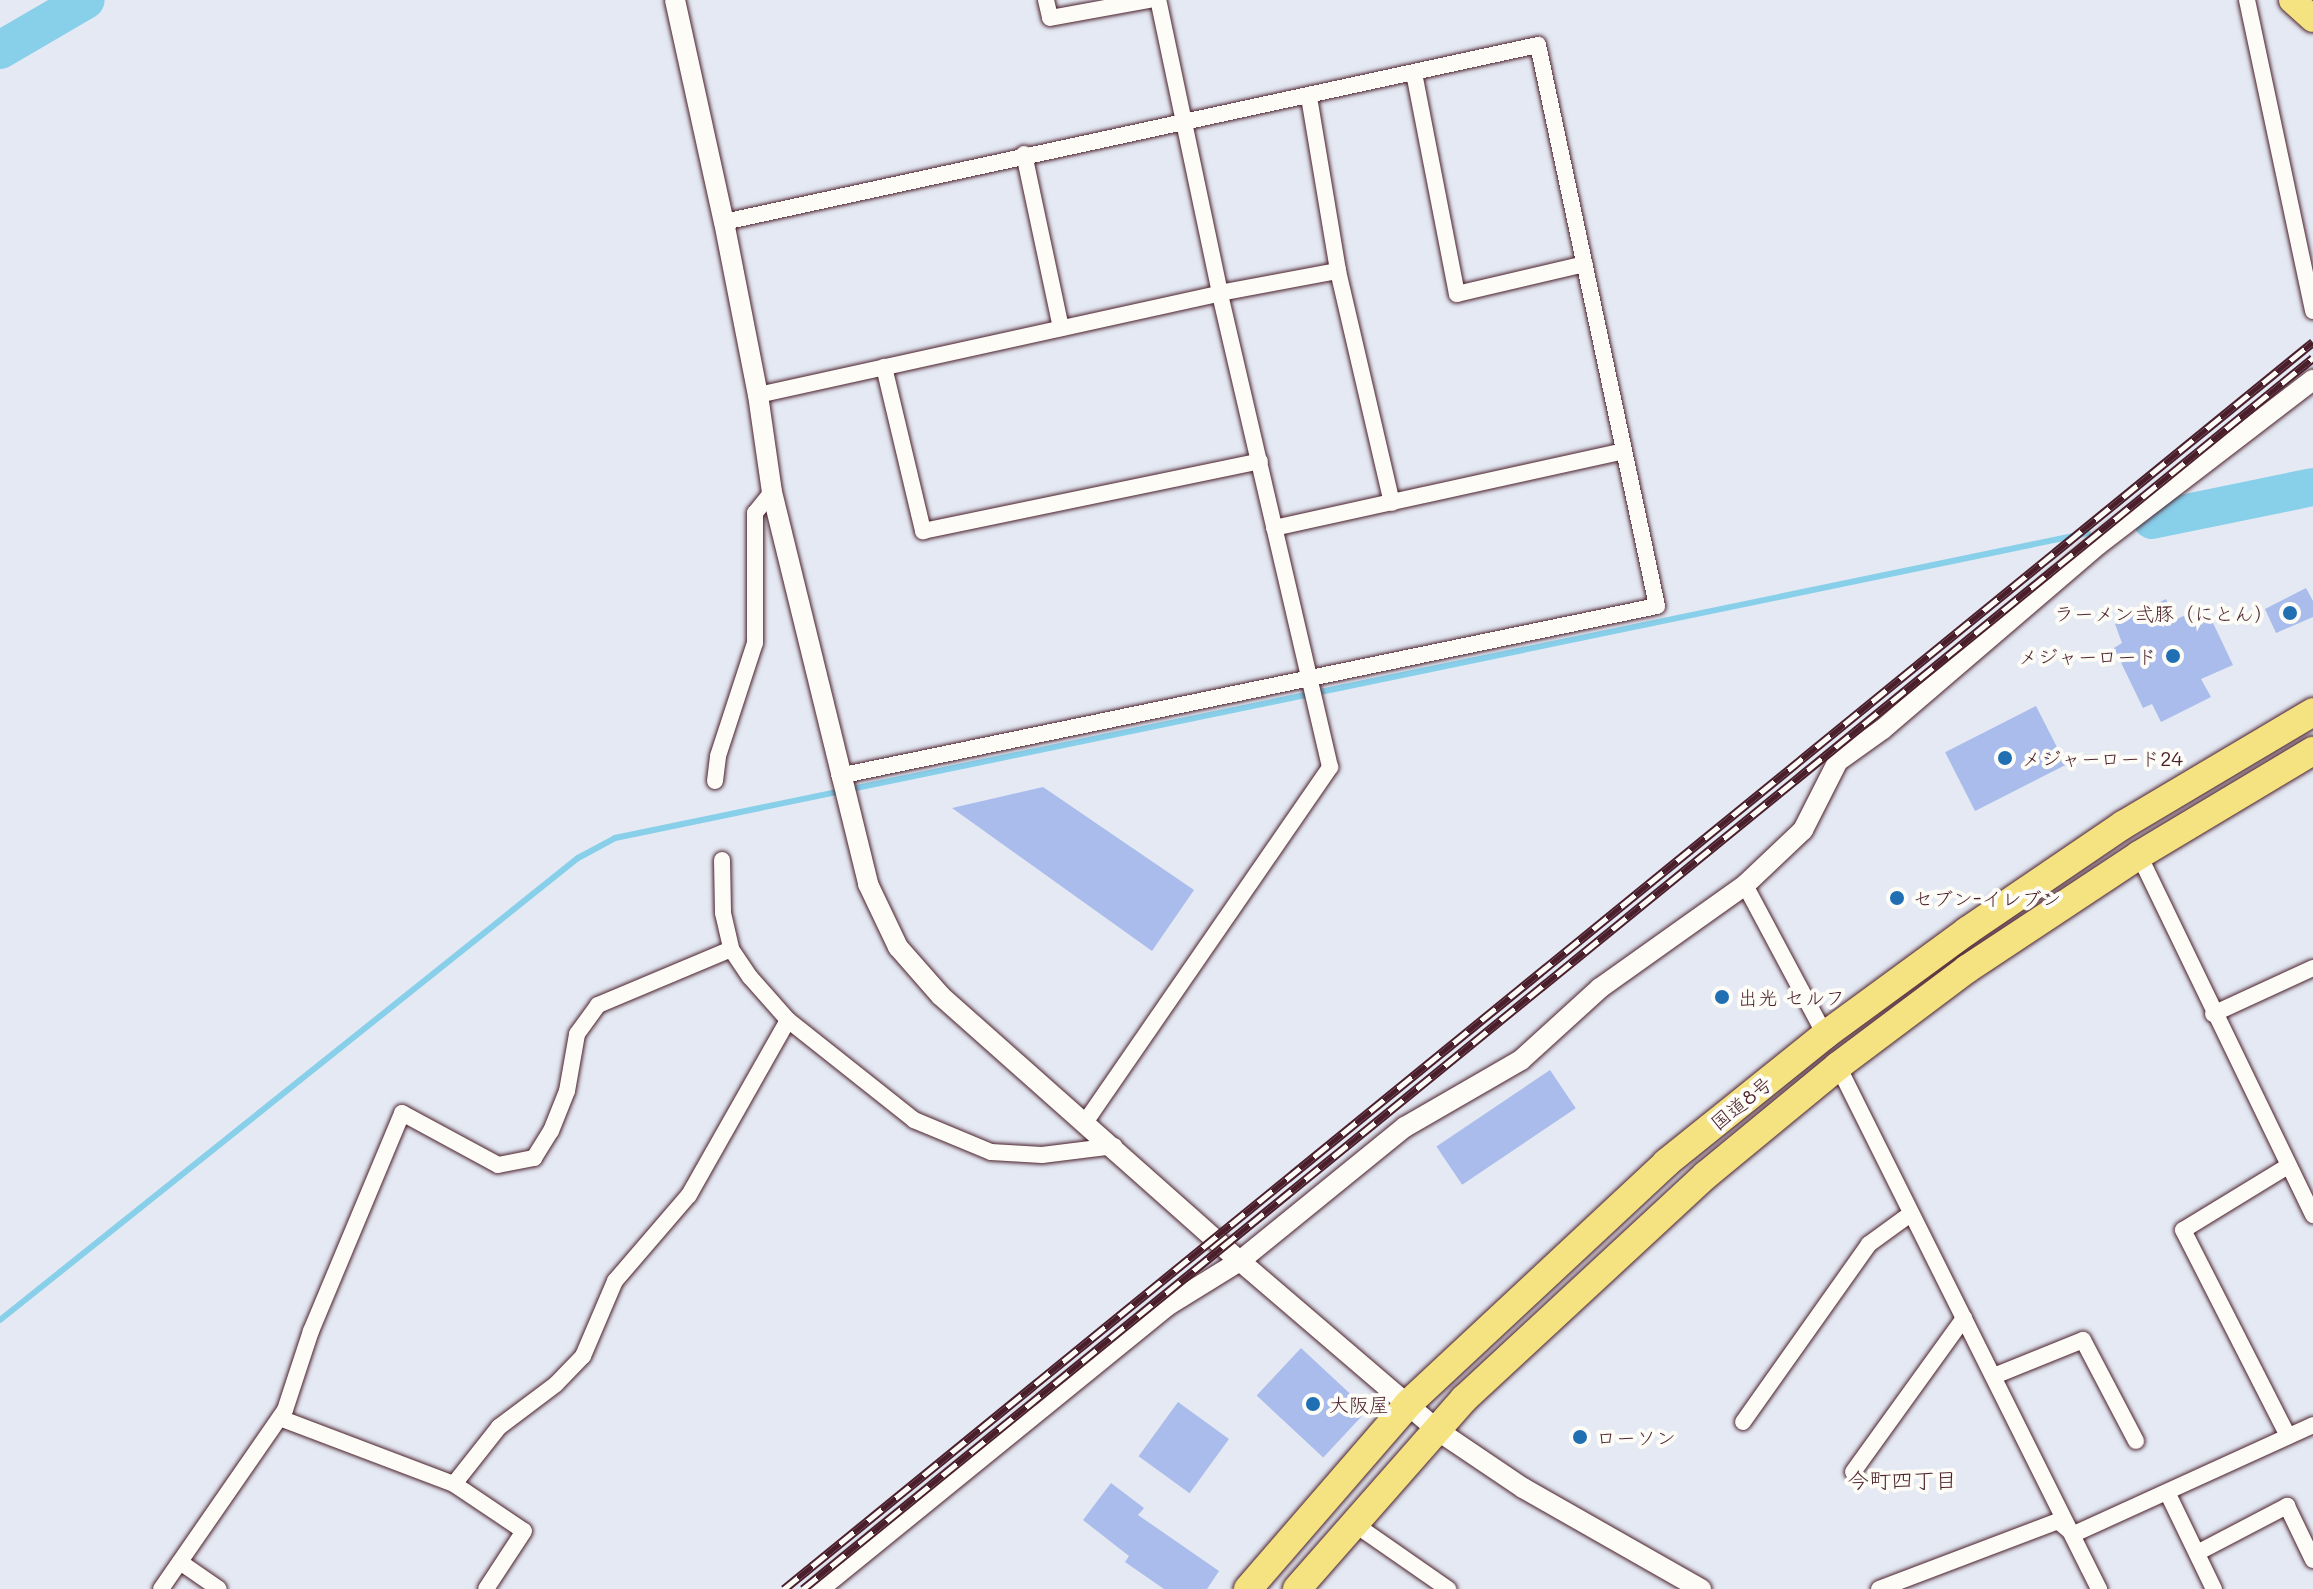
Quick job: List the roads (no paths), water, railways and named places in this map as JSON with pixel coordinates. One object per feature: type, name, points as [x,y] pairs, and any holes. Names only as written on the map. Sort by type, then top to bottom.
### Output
[{"type":"highway","name":"国道8号","points":[[1248,1589],[1408,1404],[1666,1163],[1825,1035],[1967,931],[2123,825],[2313,712]]},
{"type":"highway","name":"国道8号","points":[[1297,1589],[1464,1399],[1706,1175],[1838,1066],[1967,969],[2139,855],[2313,751]]},
{"type":"main road","points":[[2292,0],[2313,19]]},
{"type":"street","points":[[675,0],[724,222],[758,395],[772,492],[839,776],[868,884],[898,947],[941,996],[1086,1121],[1240,1261],[1437,1430],[1523,1488],[1701,1589]]},
{"type":"street","points":[[1046,0],[1050,18],[1149,0]]},
{"type":"street","points":[[1086,1121],[1330,767],[1220,293],[1158,0]]},
{"type":"street","points":[[2247,0],[2313,311]]},
{"type":"street","points":[[724,222],[1024,154],[1309,97],[1538,45],[1657,606],[839,776]]},
{"type":"street","points":[[1414,73],[1457,294],[1585,264]]},
{"type":"street","points":[[1309,97],[1338,271],[1392,503]]},
{"type":"street","points":[[1024,154],[1061,328]]},
{"type":"street","points":[[758,395],[1220,293],[1338,271]]},
{"type":"street","points":[[884,367],[923,531],[1260,461]]},
{"type":"street","points":[[819,1589],[1167,1306],[1240,1261],[1405,1127],[1521,1060],[1600,988],[1745,885],[1803,830],[1838,761],[1883,729],[2099,544],[2313,380]]},
{"type":"street","points":[[1274,528],[1623,451]]},
{"type":"street","points":[[715,781],[718,756],[755,643],[755,513],[772,492]]},
{"type":"street","points":[[2139,855],[2213,1014],[2313,1215]]},
{"type":"street","points":[[722,860],[723,913],[731,949],[788,1020],[914,1120],[991,1152],[1042,1155],[1114,1146]]},
{"type":"street","points":[[1745,885],[1825,1035]]},
{"type":"street","points":[[161,1589],[280,1418],[311,1331],[402,1113],[498,1165],[534,1158],[551,1131],[567,1091],[577,1034],[598,1005],[731,949]]},
{"type":"street","points":[[2213,1014],[2313,968]]},
{"type":"street","points":[[454,1484],[499,1427],[556,1384],[583,1356],[615,1281],[689,1195],[788,1020]]},
{"type":"street","points":[[1838,1066],[1909,1215],[1994,1376],[2099,1589]]},
{"type":"street","points":[[2288,1166],[2183,1230],[2288,1436]]},
{"type":"street","points":[[1743,1422],[1869,1244],[1909,1215]]},
{"type":"street","points":[[1853,1472],[1964,1318]]},
{"type":"street","points":[[1994,1376],[2083,1340],[2136,1441]]},
{"type":"street","points":[[280,1418],[454,1484],[524,1531],[486,1589]]},
{"type":"street","points":[[2074,1534],[2168,1494],[2313,1425]]},
{"type":"street","points":[[2168,1494],[2214,1589]]},
{"type":"street","points":[[2197,1553],[2287,1506],[2313,1560]]},
{"type":"street","points":[[1879,1589],[2058,1521],[2074,1534]]},
{"type":"street","points":[[1353,1523],[1448,1589]]},
{"type":"street","points":[[180,1562],[219,1589]]},
{"type":"waterway","points":[[0,50],[86,0]]},
{"type":"waterway","points":[[2152,520],[2313,487]]},
{"type":"waterway","points":[[0,1320],[578,858],[615,838],[2088,533]]},
{"type":"railway","points":[[784,1589],[2313,342]]},
{"type":"railway","points":[[803,1589],[2313,358]]},
{"type":"place","name":"ラーメン弍豚（にとん）","points":[[2290,613]]},
{"type":"place","name":"メジャーロード","points":[[2173,656]]},
{"type":"place","name":"メジャーロード24","points":[[2005,758]]},
{"type":"place","name":"セブン-イレブン","points":[[1897,898]]},
{"type":"place","name":"出光 セルフ","points":[[1722,997]]},
{"type":"place","name":"大阪屋","points":[[1313,1404]]},
{"type":"place","name":"ローソン","points":[[1580,1437]]},
{"type":"district","name":"今町四丁目","points":[[1902,1480]]}]
